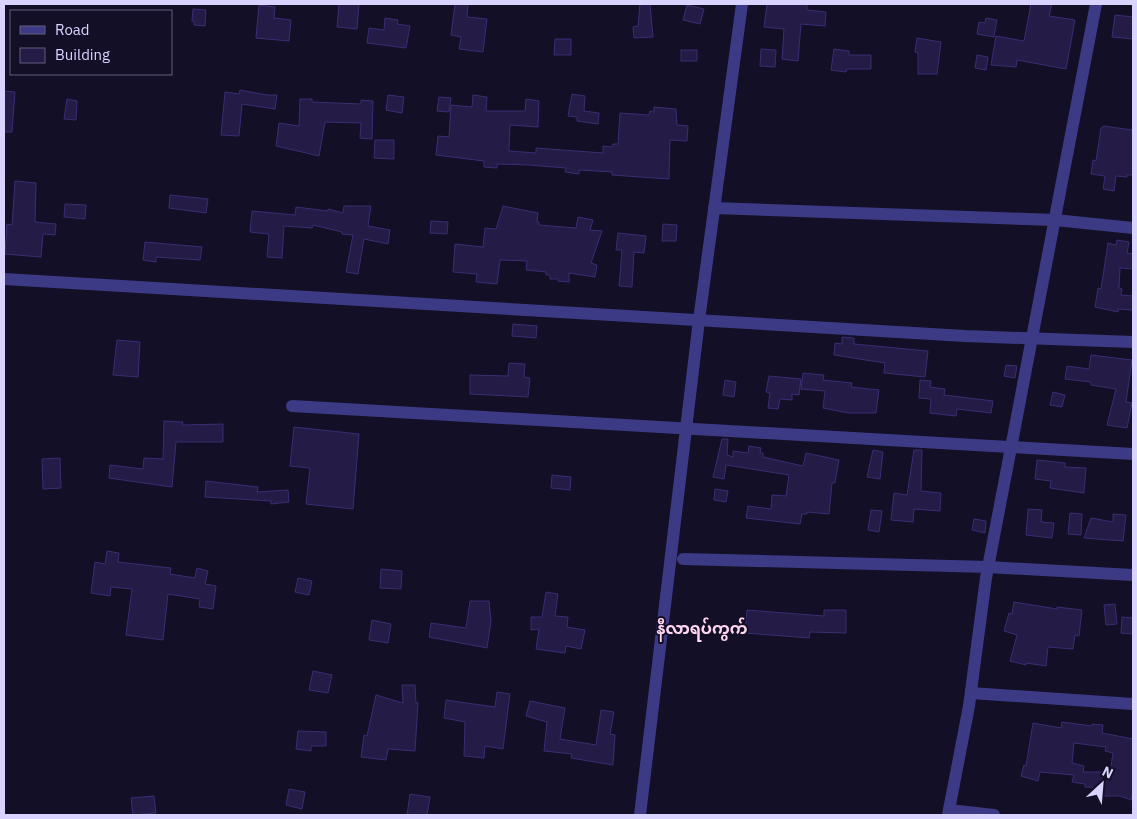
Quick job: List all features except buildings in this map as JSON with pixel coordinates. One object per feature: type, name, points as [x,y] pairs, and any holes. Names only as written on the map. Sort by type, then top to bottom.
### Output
[{"type":"street","points":[[640,815],[699,320],[742,4]]},
{"type":"street","points":[[994,815],[949,812],[971,693],[988,567],[1096,4]]},
{"type":"street","points":[[714,208],[1055,220],[1133,228]]},
{"type":"street","points":[[4,279],[699,320],[1133,342]]},
{"type":"street","points":[[292,406],[1011,445],[1133,454]]},
{"type":"street","points":[[683,559],[988,567],[1133,575]]},
{"type":"street","points":[[971,693],[1133,704]]},
{"type":"district","name":"နီလာရပ်ကွက်","points":[[702,628]]}]
